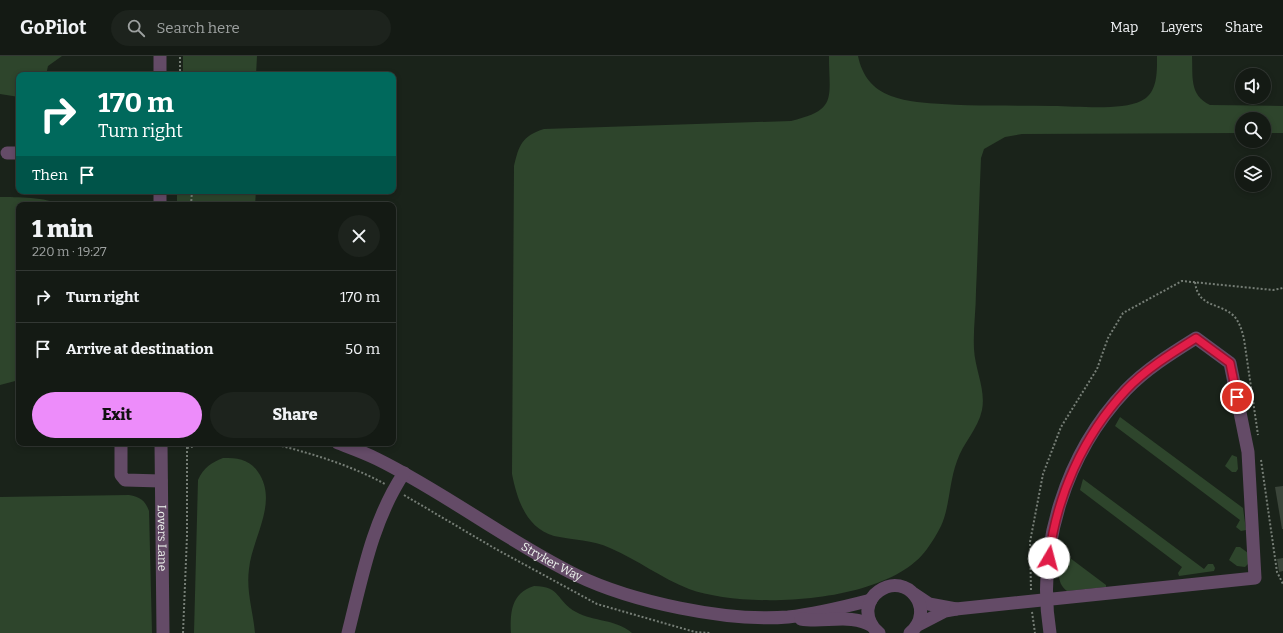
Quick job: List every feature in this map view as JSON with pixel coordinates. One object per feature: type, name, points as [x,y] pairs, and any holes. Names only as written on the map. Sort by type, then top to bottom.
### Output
[{"type":"street","points":[[160,56],[160,72]]},
{"type":"street","points":[[914,629],[945,611],[956,609],[1046,599],[1254,578],[1248,452],[1230,363],[1196,338],[1165,358],[1127,389],[1110,409],[1092,435],[1073,470],[1054,524],[1048,568],[1046,599],[1050,633]]},
{"type":"street","points":[[121,446],[121,475],[124,480],[161,481]]},
{"type":"street","name":"Lovers Lane","points":[[161,446],[163,633]]},
{"type":"street","name":"Stryker Way","points":[[346,446],[376,458],[404,473],[577,575],[640,598],[685,610],[738,615],[788,617],[809,620],[860,620],[876,629]]},
{"type":"street","points":[[348,633],[371,545],[380,518],[393,489],[404,473]]},
{"type":"street","name":"Stryker Way","points":[[876,629],[868,617],[868,608],[876,593],[891,586],[907,589],[914,594]]},
{"type":"street","points":[[914,594],[929,604],[956,609]]},
{"type":"street","points":[[914,594],[921,609],[914,629]]},
{"type":"street","name":"Stryker Way","points":[[788,617],[871,600]]},
{"type":"path","points":[[180,56],[180,72]]},
{"type":"path","points":[[183,633],[187,506],[187,448],[195,446]]},
{"type":"path","points":[[282,446],[319,455],[362,472],[494,548],[596,604],[694,632],[710,633]]},
{"type":"green space","points":[[0,56],[62,56],[48,66],[47,72],[16,72],[16,97],[0,94]]},
{"type":"green space","points":[[183,56],[257,56],[256,72],[183,72]]},
{"type":"green space","points":[[829,56],[858,56],[865,75],[873,85],[884,93],[907,100],[951,105],[1110,107],[1122,106],[1141,101],[1151,93],[1155,82],[1157,56],[1192,56],[1195,90],[1203,101],[1210,105],[1283,106],[1283,133],[1271,133],[1271,112],[1235,112],[1235,133],[1022,134],[1005,137],[984,149],[981,158],[974,342],[975,357],[983,395],[982,410],[954,469],[946,510],[941,526],[927,549],[908,567],[882,581],[850,591],[815,598],[780,600],[745,599],[714,596],[689,589],[603,545],[554,536],[544,532],[536,526],[524,511],[512,474],[514,166],[523,142],[526,138],[544,129],[791,121],[806,117],[824,107],[828,100],[830,82]]},
{"type":"green space","points":[[177,194],[256,194],[255,202],[177,202]]},
{"type":"green space","points":[[0,197],[23,197],[48,200],[55,202],[16,202],[16,381],[0,385]]},
{"type":"green space","points":[[1120,417],[1243,508],[1246,530],[1241,531],[1236,527],[1240,520],[1115,426]]},
{"type":"green space","points":[[1232,455],[1237,457],[1238,469],[1236,472],[1232,472],[1225,466]]},
{"type":"green space","points":[[223,458],[234,458],[251,464],[258,472],[264,484],[266,495],[265,508],[251,557],[248,577],[255,633],[194,633],[198,480],[208,466]]},
{"type":"green space","points":[[1083,479],[1204,569],[1208,564],[1213,564],[1215,568],[1214,571],[1179,576],[1178,573],[1182,567],[1080,490]]},
{"type":"green space","points":[[129,495],[142,500],[146,504],[149,511],[152,633],[0,633],[0,497]]},
{"type":"green space","points":[[1236,547],[1240,547],[1248,553],[1249,563],[1245,567],[1237,566],[1229,560]]},
{"type":"green space","points":[[1062,552],[1106,585],[1106,587],[1067,591],[1063,588],[1058,573]]},
{"type":"green space","points":[[534,586],[543,587],[554,591],[570,608],[576,612],[590,618],[619,625],[632,633],[511,633],[512,611],[516,599],[526,589]]},
{"type":"building","points":[[1283,486],[1283,529],[1282,529],[1275,487]]},
{"type":"building","points":[[1283,558],[1283,571],[1279,572],[1277,559]]},
{"type":"route","points":[[1049,558],[1054,524],[1073,470],[1092,435],[1110,409],[1127,389],[1149,370],[1170,354],[1196,338],[1230,363],[1237,397]]}]
